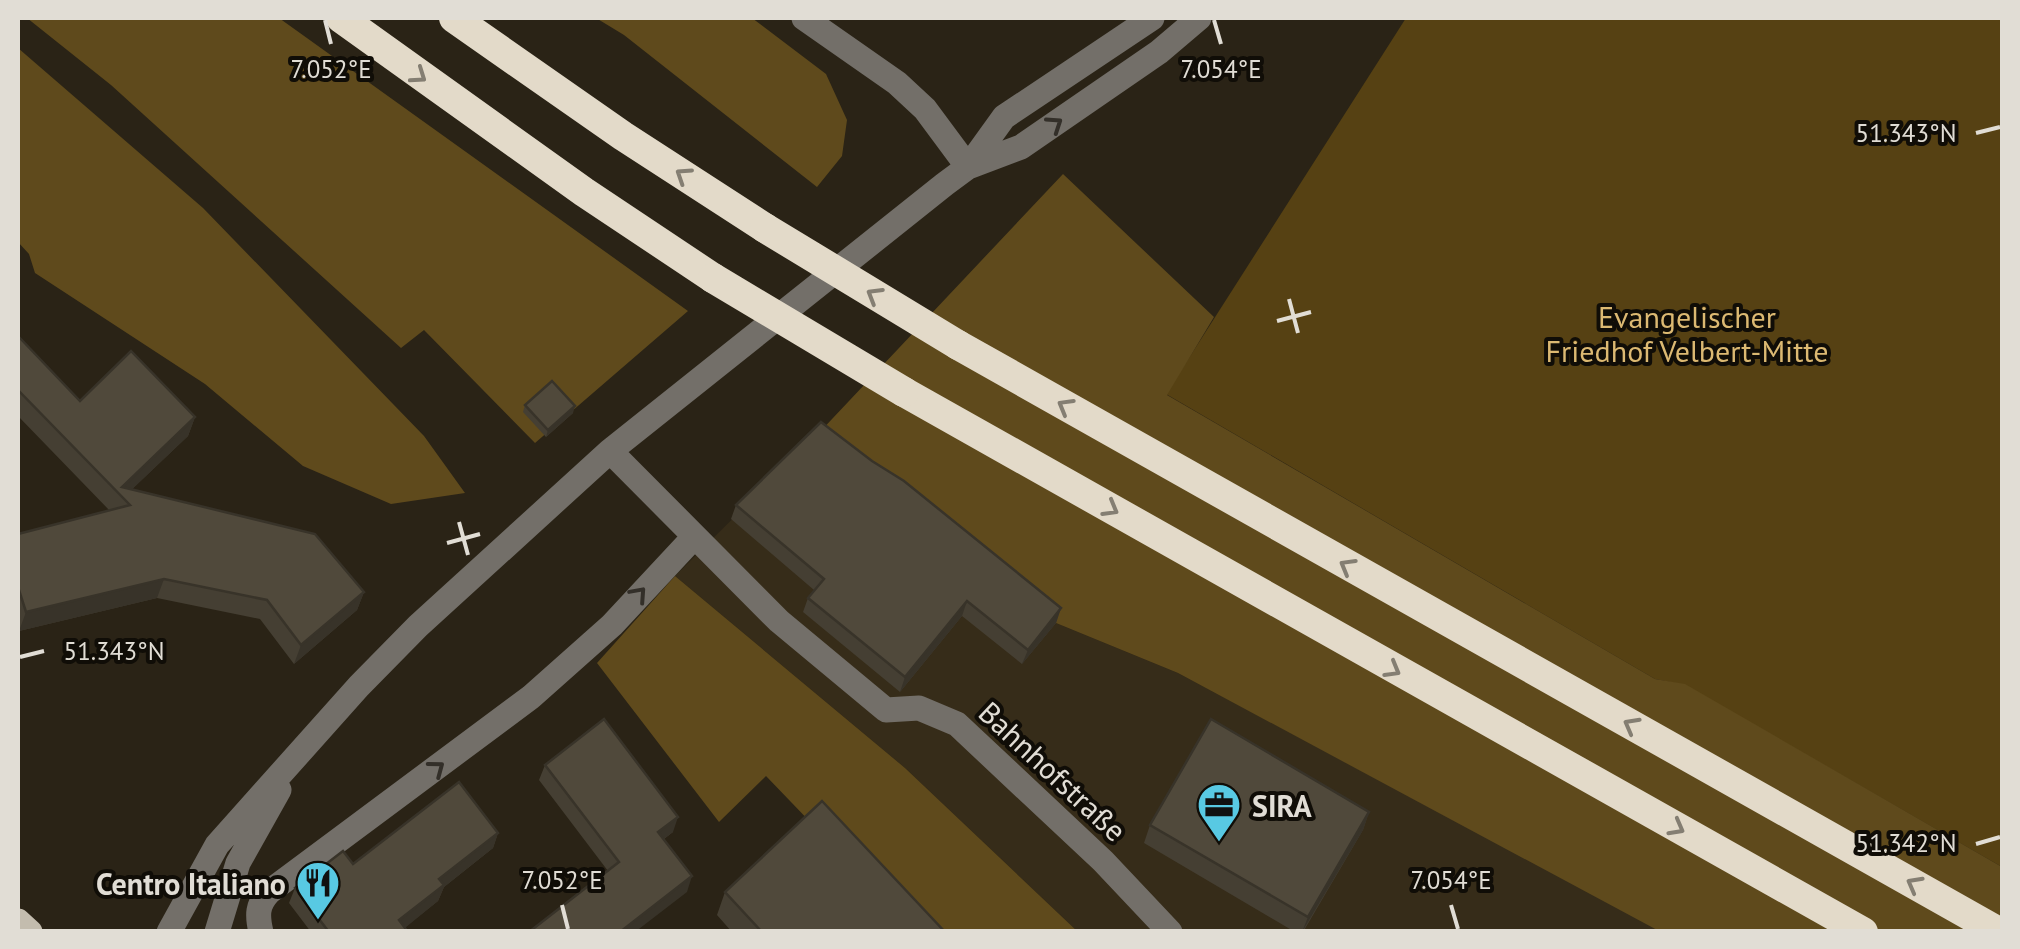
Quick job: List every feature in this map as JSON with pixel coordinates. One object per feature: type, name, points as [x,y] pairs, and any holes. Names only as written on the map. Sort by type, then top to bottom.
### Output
[{"type":"highway","points":[[341,18],[569,182],[713,278],[904,392],[1862,932]]},
{"type":"highway","points":[[454,18],[622,136],[958,345],[2000,932]]},
{"type":"main road","points":[[18,922],[30,932]]},
{"type":"street","points":[[804,18],[897,83],[925,110],[968,167]]},
{"type":"street","points":[[169,932],[217,845],[418,626],[610,451],[968,167],[1004,118],[1152,18]]},
{"type":"street","points":[[968,167],[1022,147],[1159,52],[1199,18]]},
{"type":"street","name":"Bahnhofstraße","points":[[610,451],[779,621],[886,710],[920,708],[957,724],[1103,861],[1170,932]]},
{"type":"street","points":[[261,932],[261,901],[270,892],[531,697],[612,624],[694,536]]},
{"type":"street","points":[[218,932],[238,863],[303,747]]},
{"type":"shaded area","points":[[27,18],[279,18],[688,311],[535,443],[424,330],[401,348],[111,85]]},
{"type":"shaded area","points":[[596,18],[752,18],[826,74],[847,120],[842,156],[817,187],[624,35]]},
{"type":"shaded area","points":[[18,48],[203,208],[424,436],[465,493],[391,504],[303,466],[205,384],[35,273],[29,254],[18,242]]},
{"type":"shaded area","points":[[1063,174],[1214,317],[1167,395],[1655,679],[1685,684],[2002,867],[2002,931],[1659,931],[1178,673],[1056,623],[816,436]]},
{"type":"shaded area","points":[[816,436],[1056,623],[1178,673],[1662,931],[1077,931],[905,768],[675,576]]},
{"type":"shaded area","points":[[675,576],[905,768],[1077,931],[915,931],[766,776],[719,822],[597,663]]},
{"type":"green space","name":"Evangelischer Friedhof Velbert-Mitte","points":[[1406,18],[2002,18],[2002,867],[1685,685],[1655,679],[1166,394]]},
{"type":"building","points":[[18,336],[80,401],[131,351],[195,417],[122,487],[315,534],[364,592],[301,645],[267,600],[164,579],[26,612],[18,587],[18,534],[130,505],[18,390]]},
{"type":"building","points":[[552,381],[575,406],[548,430],[525,405]]},
{"type":"building","points":[[821,422],[904,481],[1061,608],[1028,650],[967,601],[905,677],[808,598],[824,579],[736,505]]},
{"type":"building","points":[[604,719],[678,817],[658,832],[692,876],[620,932],[529,932],[619,862],[545,765]]},
{"type":"building","points":[[1211,719],[1369,812],[1308,917],[1150,825]]},
{"type":"building","points":[[459,782],[498,833],[439,879],[444,885],[399,920],[408,932],[329,932],[295,888],[343,851],[353,864]]},
{"type":"building","points":[[822,801],[945,932],[762,932],[725,892]]},
{"type":"place","name":"SIRA","points":[[1219,843]]},
{"type":"place","name":"Centro Italiano","points":[[318,921]]}]
